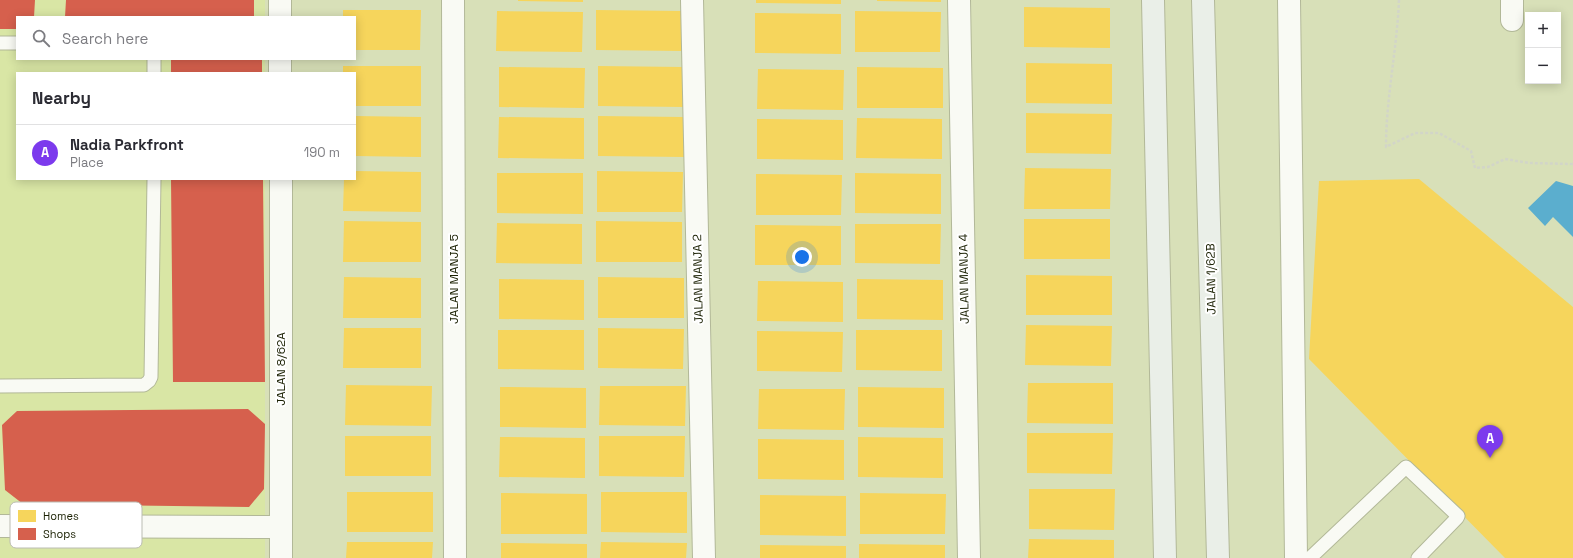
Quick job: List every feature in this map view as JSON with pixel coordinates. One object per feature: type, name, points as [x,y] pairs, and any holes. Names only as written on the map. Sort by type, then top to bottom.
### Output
[{"type":"main road","points":[[1153,0],[1165,558]]},
{"type":"main road","name":"JALAN 1/62B","points":[[1203,0],[1218,558]]},
{"type":"street","points":[[280,0],[280,16]]},
{"type":"street","name":"JALAN MANJA 5","points":[[453,0],[455,558]]},
{"type":"street","name":"JALAN MANJA 2","points":[[692,0],[704,558]]},
{"type":"street","name":"JALAN MANJA 4","points":[[959,0],[969,558]]},
{"type":"street","points":[[1289,0],[1296,558]]},
{"type":"street","points":[[280,60],[280,72]]},
{"type":"street","name":"JALAN 8/62A","points":[[280,180],[281,558]]},
{"type":"street","points":[[0,526],[10,526]]},
{"type":"street","points":[[142,527],[281,527]]},
{"type":"lane","points":[[0,43],[16,43]]},
{"type":"lane","points":[[154,60],[154,72]]},
{"type":"lane","points":[[0,386],[144,385],[149,381],[151,377],[154,180]]},
{"type":"lane","points":[[1310,558],[1406,467],[1458,516],[1418,558]]},
{"type":"path","points":[[1400,0],[1398,32],[1386,119],[1386,147],[1415,133],[1439,133],[1470,151],[1475,168],[1488,168],[1505,159],[1529,163],[1573,164]]},
{"type":"shaded area","points":[[0,0],[265,0],[265,16],[16,16],[16,60],[265,60],[265,72],[16,72],[16,180],[265,180],[265,558],[0,558]]},
{"type":"water","points":[[1556,181],[1573,186],[1573,237],[1553,217],[1545,226],[1528,208]]},
{"type":"building: Homes","points":[[583,0],[583,2],[518,1]]},
{"type":"building: Homes","points":[[756,0],[841,0],[841,4],[756,3]]},
{"type":"building: Homes","points":[[941,0],[941,2],[877,1]]},
{"type":"building: Homes","points":[[1024,7],[1110,8],[1110,48],[1024,47]]},
{"type":"building: Homes","points":[[343,10],[421,10],[420,50],[356,50],[356,16],[343,16]]},
{"type":"building: Homes","points":[[596,10],[682,11],[682,51],[596,50]]},
{"type":"building: Homes","points":[[497,11],[583,12],[582,52],[496,51]]},
{"type":"building: Homes","points":[[855,11],[941,12],[940,52],[855,52]]},
{"type":"building: Homes","points":[[755,13],[841,14],[841,54],[755,53]]},
{"type":"building: Homes","points":[[1026,63],[1112,64],[1112,104],[1026,103]]},
{"type":"building: Homes","points":[[343,66],[421,66],[421,106],[356,106],[356,72],[343,72]]},
{"type":"building: Homes","points":[[598,66],[684,67],[684,107],[598,106]]},
{"type":"building: Homes","points":[[499,67],[585,68],[584,108],[499,107]]},
{"type":"building: Homes","points":[[857,67],[943,68],[943,108],[857,108]]},
{"type":"building: Homes","points":[[758,69],[844,70],[843,110],[757,109]]},
{"type":"building: Homes","points":[[1026,113],[1112,114],[1111,154],[1026,153]]},
{"type":"building: Homes","points":[[356,116],[421,117],[421,157],[356,156]]},
{"type":"building: Homes","points":[[598,116],[684,117],[684,157],[598,156]]},
{"type":"building: Homes","points":[[499,117],[584,118],[584,159],[498,158]]},
{"type":"building: Homes","points":[[857,118],[942,119],[942,159],[856,158]]},
{"type":"building: Homes","points":[[757,119],[843,120],[843,160],[757,159]]},
{"type":"building: Homes","points":[[1025,168],[1111,169],[1110,209],[1024,209]]},
{"type":"building: Homes","points":[[356,171],[421,172],[421,212],[343,211],[344,180],[356,180]]},
{"type":"building: Homes","points":[[597,171],[683,172],[682,212],[597,212]]},
{"type":"building: Homes","points":[[497,173],[583,173],[583,214],[497,213]]},
{"type":"building: Homes","points":[[855,173],[941,174],[941,214],[855,213]]},
{"type":"building: Homes","points":[[756,174],[842,175],[841,215],[756,215]]},
{"type":"building: Homes","points":[[1419,179],[1573,307],[1573,558],[1505,558],[1309,359],[1319,181]]},
{"type":"building: Homes","points":[[1024,219],[1110,219],[1110,259],[1024,259]]},
{"type":"building: Homes","points":[[344,221],[421,222],[421,262],[343,262]]},
{"type":"building: Homes","points":[[596,221],[682,222],[682,262],[596,262]]},
{"type":"building: Homes","points":[[497,223],[582,224],[582,264],[496,263]]},
{"type":"building: Homes","points":[[855,224],[941,224],[940,264],[855,263]]},
{"type":"building: Homes","points":[[755,225],[841,226],[841,265],[755,265]]},
{"type":"building: Homes","points":[[1026,275],[1112,276],[1112,315],[1026,315]]},
{"type":"building: Homes","points":[[344,277],[421,278],[421,318],[343,318]]},
{"type":"building: Homes","points":[[598,277],[684,278],[684,318],[598,318]]},
{"type":"building: Homes","points":[[499,279],[584,280],[584,320],[499,319]]},
{"type":"building: Homes","points":[[857,279],[943,280],[943,320],[857,319]]},
{"type":"building: Homes","points":[[758,281],[843,282],[843,322],[757,321]]},
{"type":"building: Homes","points":[[1026,325],[1112,326],[1111,366],[1025,365]]},
{"type":"building: Homes","points":[[344,328],[421,328],[421,368],[343,368]]},
{"type":"building: Homes","points":[[598,328],[684,329],[683,369],[598,368]]},
{"type":"building: Homes","points":[[498,330],[584,330],[584,370],[498,369]]},
{"type":"building: Homes","points":[[856,330],[942,330],[942,371],[856,370]]},
{"type":"building: Homes","points":[[757,331],[843,332],[842,372],[757,371]]},
{"type":"building: Homes","points":[[1028,383],[1113,383],[1113,424],[1027,423]]},
{"type":"building: Homes","points":[[346,385],[432,386],[431,426],[345,425]]},
{"type":"building: Homes","points":[[600,386],[686,386],[685,426],[599,425]]},
{"type":"building: Homes","points":[[500,387],[586,388],[586,428],[500,427]]},
{"type":"building: Homes","points":[[858,387],[944,388],[944,428],[858,427]]},
{"type":"building: Homes","points":[[759,389],[845,389],[844,430],[758,429]]},
{"type":"building: Homes","points":[[1027,433],[1113,433],[1112,474],[1027,473]]},
{"type":"building: Homes","points":[[345,436],[431,436],[431,476],[345,476]]},
{"type":"building: Homes","points":[[599,436],[685,436],[684,477],[599,476]]},
{"type":"building: Homes","points":[[500,437],[585,438],[585,478],[499,477]]},
{"type":"building: Homes","points":[[858,437],[943,438],[943,478],[858,477]]},
{"type":"building: Homes","points":[[758,439],[844,440],[844,480],[758,479]]},
{"type":"building: Homes","points":[[1029,489],[1115,489],[1114,530],[1029,529]]},
{"type":"building: Homes","points":[[347,492],[433,492],[433,532],[347,532]]},
{"type":"building: Homes","points":[[601,492],[687,492],[687,533],[601,532]]},
{"type":"building: Homes","points":[[501,493],[587,494],[587,534],[501,534]]},
{"type":"building: Homes","points":[[860,493],[946,494],[945,534],[860,534]]},
{"type":"building: Homes","points":[[760,495],[846,496],[846,536],[760,535]]},
{"type":"building: Homes","points":[[1029,539],[1114,540],[1114,558],[1028,558]]},
{"type":"building: Homes","points":[[347,542],[433,542],[432,558],[346,558]]},
{"type":"building: Homes","points":[[601,542],[687,543],[686,558],[600,558]]},
{"type":"building: Homes","points":[[501,543],[587,544],[587,558],[501,558]]},
{"type":"building: Homes","points":[[859,544],[945,545],[945,558],[859,558]]},
{"type":"building: Homes","points":[[760,545],[846,546],[846,558],[760,558]]},
{"type":"building: Shops","points":[[0,0],[35,0],[34,16],[16,16],[16,29],[0,29]]},
{"type":"building: Shops","points":[[66,0],[254,0],[254,16],[65,16]]},
{"type":"building: Shops","points":[[171,60],[262,60],[262,72],[171,72]]},
{"type":"building: Shops","points":[[171,180],[263,180],[265,382],[173,382]]},
{"type":"building: Shops","points":[[248,409],[265,424],[264,489],[249,507],[142,506],[142,502],[20,502],[5,490],[2,425],[17,411]]},
{"type":"place","name":"Nadia Parkfront","points":[[1490,458]]}]
